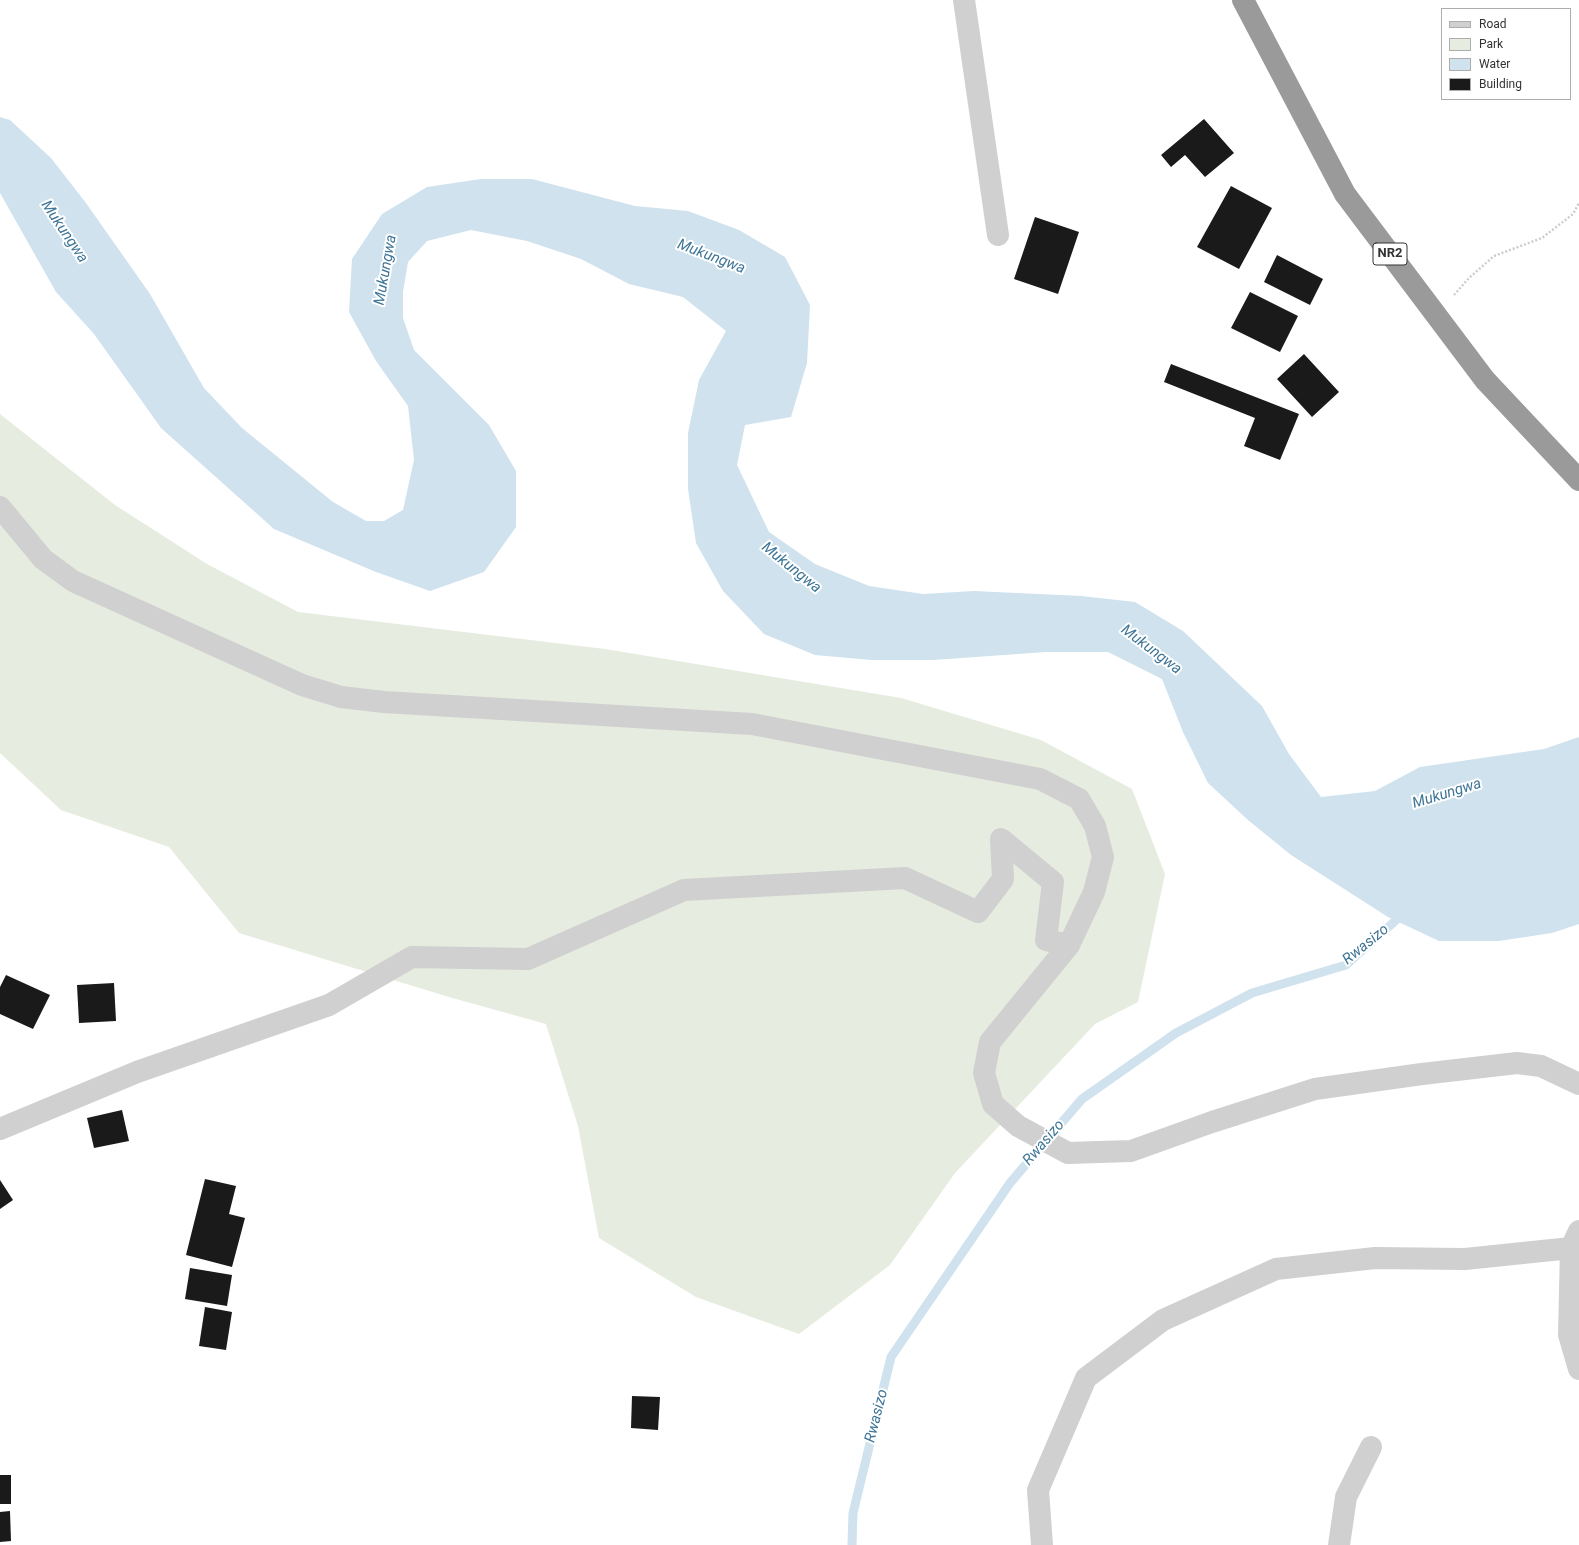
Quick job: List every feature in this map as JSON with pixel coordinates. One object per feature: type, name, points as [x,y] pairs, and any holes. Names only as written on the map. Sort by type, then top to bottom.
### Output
[{"type":"highway","name":"NR2","points":[[1243,0],[1345,194],[1485,380],[1579,480]]},
{"type":"street","points":[[964,0],[998,235]]},
{"type":"street","points":[[0,507],[43,559],[73,581],[302,685],[341,697],[384,702],[752,724],[1040,779],[1079,799],[1095,826],[1103,857],[1094,892],[1069,945],[990,1042],[984,1073],[993,1104],[1018,1126],[1068,1153],[1131,1151],[1212,1122],[1315,1089],[1422,1074],[1517,1063],[1541,1066],[1579,1084]]},
{"type":"street","points":[[0,1129],[137,1072],[329,1005],[412,957],[528,959],[684,890],[905,878],[978,912],[1003,879],[1001,839],[1053,882],[1046,940],[1069,945]]},
{"type":"street","points":[[1042,1545],[1038,1490],[1086,1378],[1163,1320],[1276,1269],[1375,1258],[1465,1259],[1575,1240],[1569,1335],[1579,1369]]},
{"type":"street","points":[[1340,1545],[1346,1497],[1371,1447]]},
{"type":"path","points":[[1436,315],[1469,278],[1494,256],[1542,238],[1573,214],[1579,203]]},
{"type":"green space","points":[[0,414],[115,505],[207,564],[298,612],[605,649],[901,698],[1041,740],[1132,789],[1165,874],[1138,1002],[1095,1024],[955,1173],[890,1265],[799,1334],[696,1297],[599,1238],[578,1126],[546,1024],[449,997],[239,933],[169,847],[61,810],[0,753]]},
{"type":"water","name":"Mukungwa","points":[[0,117],[10,120],[51,158],[86,203],[150,294],[204,388],[242,428],[333,502],[366,521],[384,521],[403,510],[414,460],[408,406],[376,361],[349,312],[352,259],[382,214],[427,187],[481,179],[532,179],[635,206],[688,211],[739,230],[785,257],[810,305],[807,363],[791,417],[745,425],[737,465],[769,532],[815,564],[869,586],[923,594],[974,591],[1081,596],[1135,602],[1183,631],[1262,706],[1289,754],[1321,797],[1375,791],[1420,767],[1544,749],[1579,737],[1579,924],[1552,933],[1499,941],[1439,941],[1388,917],[1291,855],[1248,820],[1208,783],[1183,732],[1162,679],[1108,652],[1046,652],[933,660],[871,660],[815,655],[764,634],[723,591],[696,543],[688,489],[688,433],[699,380],[726,331],[683,297],[629,284],[581,259],[527,241],[471,230],[427,241],[408,262],[403,292],[403,318],[414,350],[489,425],[516,471],[516,527],[484,572],[430,591],[376,572],[274,529],[161,428],[94,334],[56,292],[0,193]]},
{"type":"building","points":[[1204,119],[1234,153],[1205,177],[1185,155],[1171,167],[1161,155]]},
{"type":"building","points":[[1231,186],[1272,208],[1239,269],[1197,247]]},
{"type":"building","points":[[1035,217],[1079,232],[1058,294],[1014,279]]},
{"type":"building","points":[[1277,255],[1323,279],[1310,305],[1264,282]]},
{"type":"building","points":[[1250,292],[1298,316],[1280,352],[1231,328]]},
{"type":"building","points":[[1304,354],[1339,392],[1312,417],[1277,379]]},
{"type":"building","points":[[1171,364],[1299,414],[1280,460],[1244,446],[1255,418],[1164,382]]},
{"type":"building","points":[[6,975],[50,995],[33,1029],[0,1014],[0,987]]},
{"type":"building","points":[[114,983],[116,1021],[79,1023],[77,985]]},
{"type":"building","points":[[122,1110],[129,1141],[94,1148],[87,1118]]},
{"type":"building","points":[[205,1179],[236,1186],[229,1214],[245,1218],[232,1267],[186,1255]]},
{"type":"building","points":[[0,1180],[13,1200],[0,1209]]},
{"type":"building","points":[[190,1268],[232,1275],[227,1306],[185,1299]]},
{"type":"building","points":[[205,1307],[232,1312],[226,1350],[199,1346]]},
{"type":"building","points":[[632,1396],[660,1397],[658,1430],[631,1428]]},
{"type":"building","points":[[0,1475],[11,1475],[11,1504],[0,1504]]},
{"type":"building","points":[[10,1511],[11,1541],[0,1542],[0,1512]]},
{"type":"waterway","name":"Rwasizo","points":[[852,1545],[853,1513],[891,1357],[1010,1183],[1082,1099],[1176,1033],[1252,993],[1346,965],[1404,913]]}]
